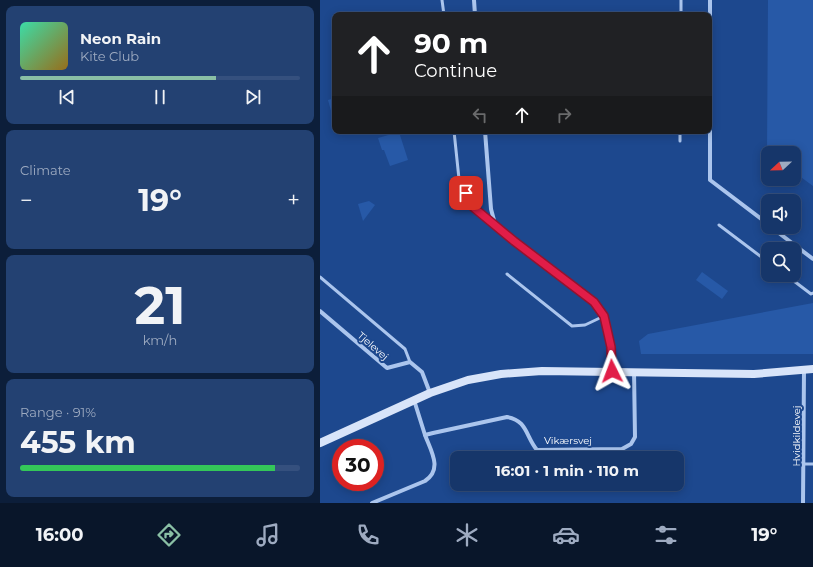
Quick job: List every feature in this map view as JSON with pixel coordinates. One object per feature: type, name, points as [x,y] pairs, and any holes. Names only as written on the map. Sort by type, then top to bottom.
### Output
[{"type":"street","points":[[474,0],[475,12]]},
{"type":"street","points":[[710,0],[710,12]]},
{"type":"street","points":[[485,134],[491,209],[495,224],[514,241],[594,302],[604,316],[611,347],[612,371]]},
{"type":"street","points":[[710,134],[710,180],[761,219]]},
{"type":"street","points":[[780,234],[813,259]]},
{"type":"street","name":"Tjelevej","points":[[320,311],[387,368],[410,362]]},
{"type":"street","points":[[410,362],[422,372],[430,393]]},
{"type":"street","points":[[320,443],[430,393],[468,380],[501,374],[542,370],[754,374],[813,369]]},
{"type":"street","name":"Hvidkildevej","points":[[803,503],[804,370]]},
{"type":"street","name":"Vikærsvej","points":[[425,435],[507,417],[513,418],[524,426],[532,444],[537,450],[622,449],[631,444],[634,437],[634,371]]},
{"type":"street","points":[[372,503],[425,481],[432,476],[435,464],[414,400]]},
{"type":"lane","points":[[442,0],[444,12]]},
{"type":"lane","points":[[681,0],[681,12]]},
{"type":"lane","points":[[454,134],[459,180],[473,207],[495,224]]},
{"type":"lane","points":[[680,134],[680,141]]},
{"type":"lane","points":[[718,225],[761,257]]},
{"type":"lane","points":[[507,274],[572,326],[585,325],[604,316]]},
{"type":"lane","points":[[320,277],[405,349],[410,362]]},
{"type":"lane","points":[[795,282],[811,294],[813,293]]},
{"type":"lane","points":[[804,464],[813,464]]},
{"type":"shaded area","points":[[768,0],[813,0],[813,186],[801,177],[801,146],[767,146]]},
{"type":"shaded area","points":[[332,99],[332,114],[328,100]]},
{"type":"shaded area","points":[[392,134],[400,134],[408,160],[390,166],[378,138]]},
{"type":"shaded area","points":[[369,201],[375,205],[363,221],[358,204]]},
{"type":"shaded area","points":[[702,272],[728,291],[722,299],[696,280]]},
{"type":"shaded area","points":[[813,303],[813,354],[641,354],[639,341],[648,334]]},
{"type":"route","points":[[466,193],[473,207],[514,241],[594,302],[604,316],[611,347],[612,371]]}]
